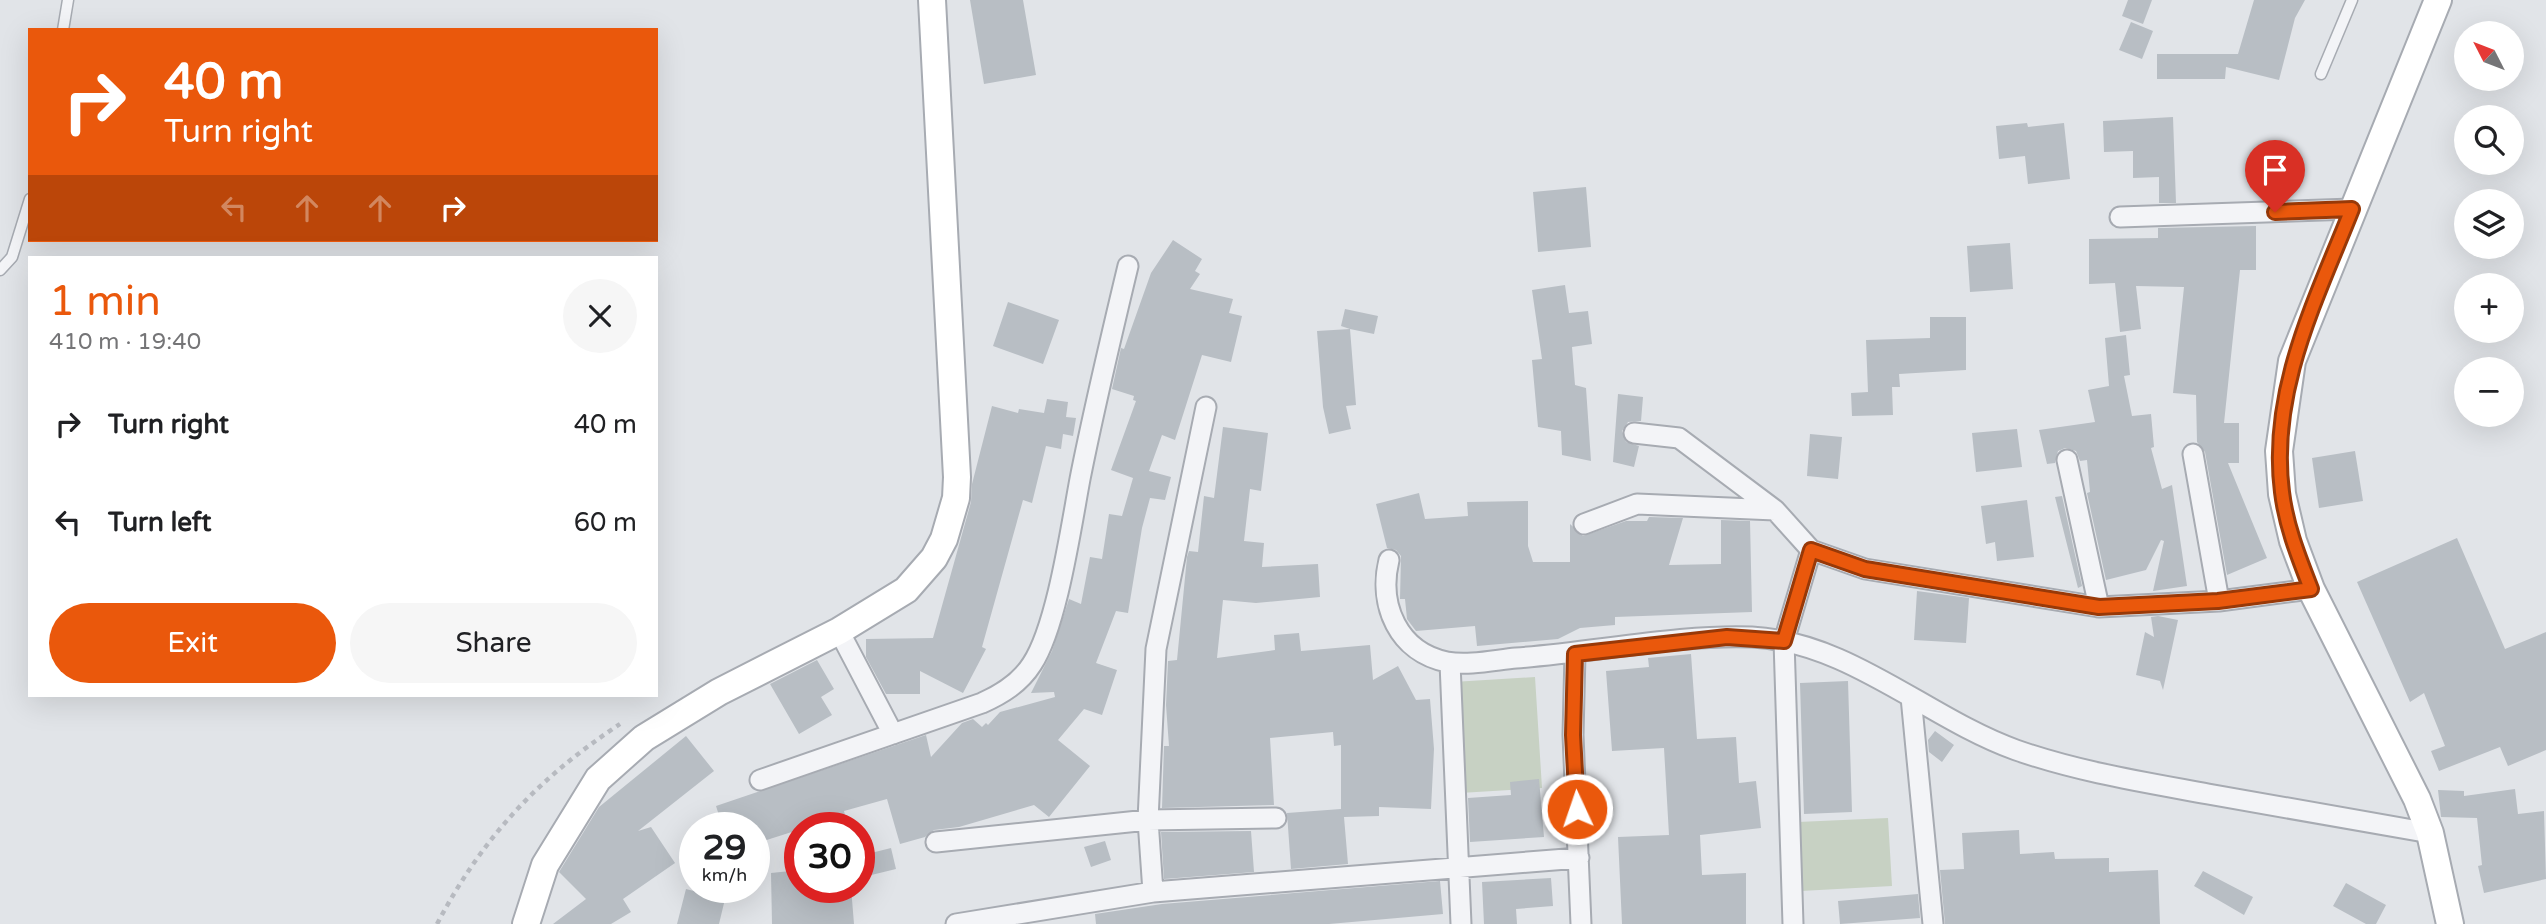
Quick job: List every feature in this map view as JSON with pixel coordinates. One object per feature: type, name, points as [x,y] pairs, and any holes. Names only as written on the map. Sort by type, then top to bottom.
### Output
[{"type":"street","points":[[526,924],[545,865],[598,779],[644,738],[719,692],[889,603],[921,575],[944,539],[956,498],[932,0]]},
{"type":"street","points":[[2438,0],[2292,361],[2279,451],[2282,494],[2292,541],[2311,589],[2417,799],[2430,834],[2450,924]]},
{"type":"street","points":[[2120,217],[2352,209]]},
{"type":"street","points":[[760,780],[1001,694],[1031,666],[1041,647],[1066,550],[1093,413],[1128,266]]},
{"type":"street","points":[[1153,892],[1149,820],[1156,649],[1206,407]]},
{"type":"street","points":[[1634,433],[1679,438],[1775,510],[1811,550],[1865,569],[2099,607],[2218,601],[2311,589]]},
{"type":"street","points":[[2193,454],[2218,601]]},
{"type":"street","points":[[2067,460],[2099,607]]},
{"type":"street","points":[[1584,524],[1637,504],[1775,510]]},
{"type":"street","points":[[1793,924],[1784,641],[1811,550]]},
{"type":"street","points":[[1389,560],[1385,590],[1392,619],[1409,643],[1422,652],[1450,663],[1575,654],[1727,637],[1784,641],[1837,658],[1980,735],[2089,771],[2430,834]]},
{"type":"street","points":[[839,631],[894,734]]},
{"type":"street","points":[[1575,654],[1573,735],[1581,924]]},
{"type":"street","points":[[1450,663],[1461,924]]},
{"type":"street","points":[[1910,697],[1933,924]]},
{"type":"street","points":[[936,842],[1149,820],[1276,818]]},
{"type":"street","points":[[956,924],[1062,916],[1153,892],[1458,870],[1579,858]]},
{"type":"lane","points":[[63,28],[68,0]]},
{"type":"lane","points":[[2321,74],[2353,0]]},
{"type":"lane","points":[[0,270],[12,257],[28,205]]},
{"type":"path","points":[[437,924],[463,875],[503,821],[550,774],[625,721]]},
{"type":"green space","points":[[1535,677],[1542,788],[1460,793],[1453,682]]},
{"type":"green space","points":[[1888,818],[1892,886],[1801,891],[1798,822]]},
{"type":"building","points":[[970,0],[1023,0],[1036,75],[984,84]]},
{"type":"building","points":[[2128,0],[2152,0],[2143,24],[2122,16]]},
{"type":"building","points":[[2254,0],[2305,0],[2295,18],[2279,80],[2226,67],[2225,79],[2157,79],[2157,54],[2238,54]]},
{"type":"building","points":[[2131,22],[2153,31],[2142,59],[2119,50]]},
{"type":"building","points":[[2173,117],[2176,203],[2159,203],[2159,177],[2133,178],[2133,151],[2104,152],[2103,121]]},
{"type":"building","points":[[2027,123],[2028,127],[2064,123],[2070,179],[2028,184],[2025,156],[1999,159],[1996,126]]},
{"type":"building","points":[[1586,187],[1591,247],[1538,252],[1533,192]]},
{"type":"building","points":[[2256,226],[2256,270],[2240,270],[2224,423],[2239,423],[2239,463],[2228,463],[2267,558],[2227,575],[2205,452],[2197,442],[2196,395],[2173,393],[2184,287],[2136,286],[2141,329],[2120,332],[2115,283],[2089,284],[2089,239],[2158,238],[2158,228]]},
{"type":"building","points":[[1173,240],[1202,259],[1195,271],[1200,274],[1190,289],[1233,299],[1229,313],[1242,316],[1231,362],[1202,355],[1175,440],[1162,435],[1149,471],[1171,477],[1165,500],[1150,498],[1142,528],[1128,613],[1116,611],[1096,663],[1117,670],[1102,715],[1084,709],[1058,740],[1090,766],[1049,817],[1034,805],[959,827],[934,830],[925,837],[900,844],[887,799],[844,812],[784,812],[784,834],[770,839],[770,812],[718,812],[716,806],[926,735],[931,757],[962,723],[973,719],[982,727],[986,723],[988,725],[1000,712],[1055,697],[1054,692],[1031,693],[1052,651],[1069,599],[1081,604],[1090,557],[1102,559],[1109,514],[1122,516],[1133,478],[1111,470],[1136,401],[1133,400],[1134,396],[1112,389],[1121,348],[1124,349],[1151,273]]},
{"type":"building","points":[[2010,243],[2013,289],[1970,292],[1967,246]]},
{"type":"building","points":[[1565,285],[1569,313],[1588,311],[1592,344],[1572,347],[1575,385],[1586,388],[1591,461],[1562,455],[1561,431],[1538,427],[1532,360],[1542,359],[1532,290]]},
{"type":"building","points":[[1008,302],[1059,320],[1043,364],[993,346]]},
{"type":"building","points":[[1345,309],[1378,316],[1374,334],[1341,326]]},
{"type":"building","points":[[1930,317],[1966,317],[1966,370],[1899,374],[1900,387],[1892,387],[1893,415],[1852,416],[1851,393],[1868,392],[1866,340],[1930,338]]},
{"type":"building","points":[[1350,329],[1356,405],[1346,406],[1351,429],[1329,434],[1323,407],[1317,331]]},
{"type":"building","points":[[2126,335],[2130,375],[2124,376],[2132,416],[2151,414],[2154,447],[2151,448],[2162,489],[2172,485],[2187,586],[2153,591],[2164,541],[2161,540],[2146,570],[2106,580],[2087,493],[2090,492],[2087,460],[2080,461],[2076,451],[2065,448],[2058,451],[2055,463],[2047,464],[2039,430],[2095,422],[2088,390],[2109,386],[2105,338]]},
{"type":"building","points":[[1618,394],[1643,397],[1641,421],[1628,422],[1622,431],[1626,442],[1639,446],[1634,467],[1613,462]]},
{"type":"building","points":[[1047,399],[1068,402],[1066,417],[1076,418],[1073,436],[1063,434],[1061,449],[1046,446],[1032,503],[1023,500],[982,647],[986,649],[963,693],[920,671],[920,694],[886,694],[866,657],[866,639],[933,638],[971,502],[972,484],[992,406],[1018,413],[1019,409],[1044,413]]},
{"type":"building","points":[[1223,427],[1268,433],[1261,491],[1250,489],[1244,541],[1264,543],[1262,567],[1318,564],[1320,597],[1256,603],[1223,600],[1217,658],[1275,650],[1274,635],[1299,633],[1301,651],[1370,645],[1373,680],[1398,666],[1416,700],[1430,699],[1434,749],[1431,809],[1379,807],[1379,816],[1344,817],[1348,864],[1291,869],[1287,813],[1341,809],[1341,745],[1334,746],[1333,732],[1270,738],[1274,805],[1162,808],[1164,746],[1169,746],[1166,705],[1168,661],[1177,660],[1187,557],[1189,551],[1198,552],[1204,496],[1214,498]]},
{"type":"building","points":[[2017,429],[2022,467],[1976,472],[1972,433]]},
{"type":"building","points":[[1810,434],[1842,437],[1838,479],[1807,476]]},
{"type":"building","points":[[2355,451],[2363,501],[2319,508],[2312,458]]},
{"type":"building","points":[[1419,493],[1425,519],[1468,516],[1467,502],[1528,501],[1528,546],[1533,562],[1570,562],[1570,524],[1583,536],[1626,521],[1647,521],[1649,517],[1683,518],[1669,565],[1721,564],[1721,520],[1750,521],[1752,612],[1615,617],[1615,625],[1580,628],[1558,639],[1477,646],[1475,626],[1416,631],[1407,619],[1405,599],[1400,599],[1401,556],[1396,550],[1387,548],[1376,504]]},
{"type":"building","points":[[2062,496],[2082,586],[2078,588],[2055,497]]},
{"type":"building","points":[[2027,500],[2034,557],[1997,561],[1995,542],[1986,544],[1981,506]]},
{"type":"building","points":[[2457,538],[2505,649],[2546,632],[2546,750],[2508,766],[2500,747],[2439,771],[2431,751],[2445,746],[2424,693],[2410,702],[2357,582]]},
{"type":"building","points":[[1917,591],[1969,598],[1966,643],[1914,640]]},
{"type":"building","points":[[2151,617],[2178,620],[2163,690],[2160,681],[2136,675],[2145,632],[2154,637]]},
{"type":"building","points":[[1691,654],[1697,739],[1736,737],[1739,783],[1756,781],[1761,828],[1700,835],[1702,875],[1746,873],[1746,924],[1622,924],[1618,837],[1669,835],[1664,748],[1612,751],[1606,671],[1649,667],[1648,658]]},
{"type":"building","points":[[817,660],[834,689],[821,697],[832,715],[799,734],[770,684]]},
{"type":"building","points":[[1848,681],[1852,812],[1804,814],[1800,683]]},
{"type":"building","points":[[1935,731],[1954,745],[1942,762],[1929,752],[1928,740]]},
{"type":"building","points":[[686,736],[714,771],[638,831],[651,827],[675,863],[623,899],[631,912],[611,924],[553,924],[586,899],[559,872],[599,807]]},
{"type":"building","points":[[1539,779],[1544,837],[1470,842],[1468,798],[1511,795],[1510,782]]},
{"type":"building","points":[[2515,789],[2518,814],[2544,811],[2546,879],[2484,893],[2478,866],[2482,865],[2477,818],[2441,817],[2438,790],[2464,791],[2464,796]]},
{"type":"building","points":[[2019,830],[2020,854],[2054,852],[2055,859],[2109,858],[2109,872],[2158,870],[2160,924],[1945,924],[1940,870],[1964,869],[1962,833]]},
{"type":"building","points":[[1251,831],[1254,872],[1164,879],[1161,832]]},
{"type":"building","points":[[1105,841],[1111,860],[1091,867],[1084,847]]},
{"type":"building","points":[[891,848],[896,869],[875,874],[875,852]]},
{"type":"building","points":[[2203,871],[2253,897],[2244,915],[2194,886]]},
{"type":"building","points":[[784,872],[784,903],[852,903],[854,924],[772,924],[771,873]]},
{"type":"building","points":[[1551,878],[1553,906],[1516,909],[1517,924],[1484,924],[1482,882]]},
{"type":"building","points":[[1440,881],[1443,914],[1329,924],[1096,924],[1095,914],[1162,904]]},
{"type":"building","points":[[2346,883],[2386,905],[2376,924],[2366,924],[2333,906]]},
{"type":"building","points":[[1918,894],[1920,918],[1840,924],[1838,901]]},
{"type":"building","points":[[682,903],[724,903],[719,924],[677,924]]},
{"type":"route","points":[[1577,809],[1573,735],[1575,654],[1727,637],[1784,641],[1811,550],[1865,569],[2099,607],[2218,601],[2311,589],[2292,541],[2282,494],[2279,451],[2284,403],[2292,361],[2352,209],[2275,212]]}]
